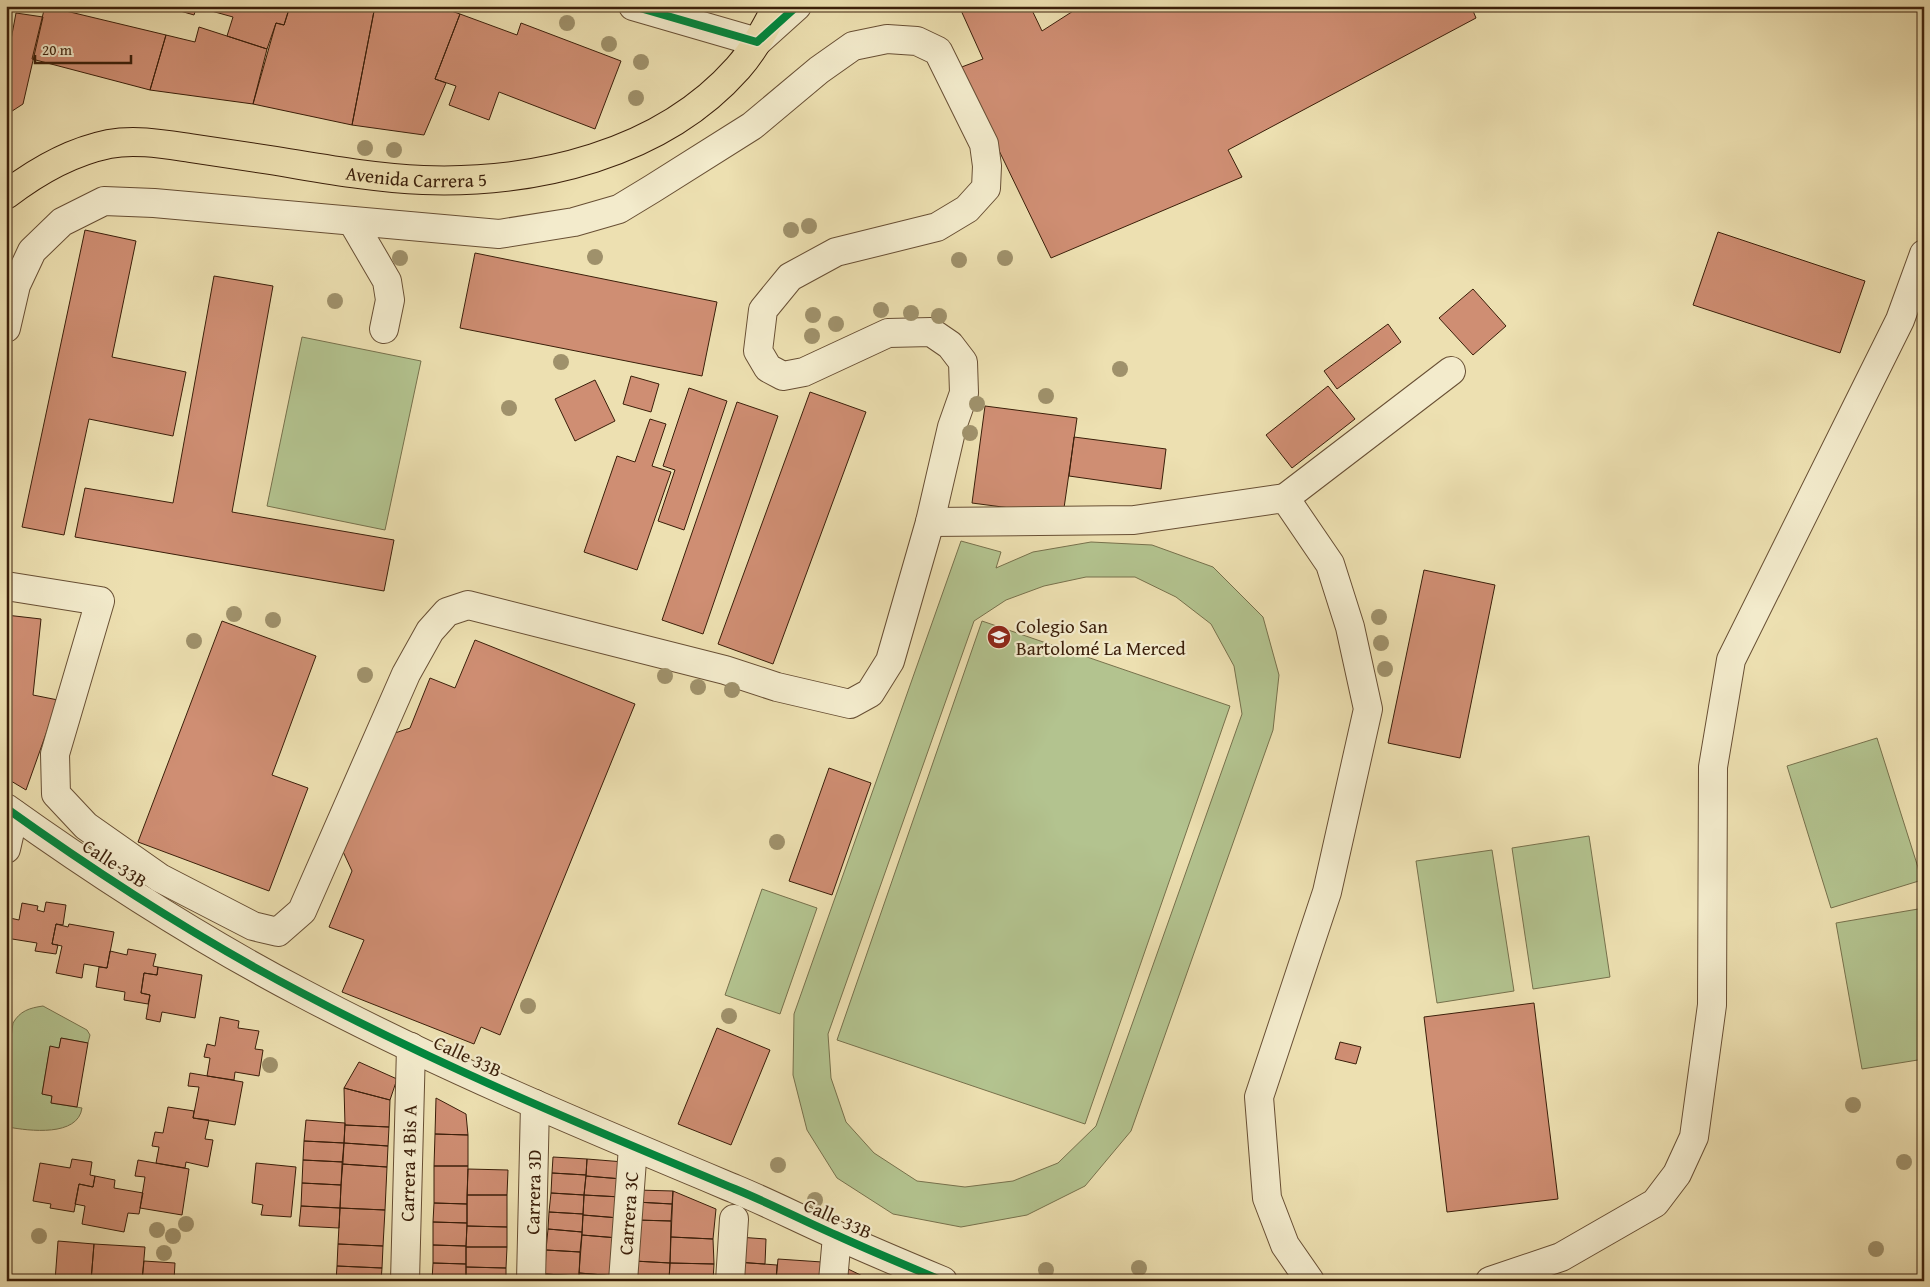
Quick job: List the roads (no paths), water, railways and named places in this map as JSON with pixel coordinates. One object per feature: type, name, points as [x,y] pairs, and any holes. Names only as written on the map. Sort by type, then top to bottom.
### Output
[{"type":"main road","name":"Avenida Carrera 5","points":[[6,195],[32,175],[68,156],[110,144],[149,142],[364,174],[421,180],[471,181],[528,174],[586,161],[632,144],[675,122],[704,101],[739,67],[757,42],[777,6]]},
{"type":"street","points":[[633,6],[757,42],[797,6]]},
{"type":"street","points":[[6,328],[16,285],[32,251],[62,222],[104,201],[154,203],[499,234],[574,222],[619,209],[752,126],[819,70],[853,46],[887,39],[917,41],[938,51],[984,144],[987,166],[986,188],[967,209],[937,227],[836,252],[790,277],[763,310],[758,352],[768,368],[783,376],[804,372],[888,333],[931,332],[950,345],[963,362],[964,393],[952,427],[930,522],[890,661],[870,693],[850,704],[776,687],[725,670],[468,605],[447,612],[430,631],[406,674],[302,911],[278,932],[253,926],[160,878],[86,826],[56,794],[55,754],[100,601],[6,586]]},
{"type":"street","points":[[352,221],[387,280],[390,300],[384,329]]},
{"type":"street","points":[[1490,1281],[1561,1257],[1655,1203],[1677,1174],[1694,1137],[1712,1005],[1713,767],[1731,660],[1900,320],[1924,254]]},
{"type":"street","points":[[930,522],[1134,520],[1285,498],[1451,371]]},
{"type":"street","points":[[1285,498],[1330,564],[1350,627],[1368,709],[1327,892],[1258,1097],[1267,1198],[1286,1245],[1310,1281]]},
{"type":"street","points":[[6,849],[10,811]]},
{"type":"street","name":"Calle 33B","points":[[10,811],[110,880],[224,950],[302,993],[411,1047],[535,1104],[632,1147],[738,1190],[837,1236],[943,1281]]},
{"type":"street","name":"Carrera 4 Bis A","points":[[405,1281],[411,1047]]},
{"type":"street","name":"Carrera 3D","points":[[530,1281],[535,1104]]},
{"type":"street","name":"Carrera 3C","points":[[623,1281],[632,1147]]},
{"type":"street","points":[[730,1281],[734,1219]]},
{"type":"street","points":[[833,1281],[837,1236]]},
{"type":"place","name":"Colegio San Bartolomé La Merced","points":[[999,637]]}]
